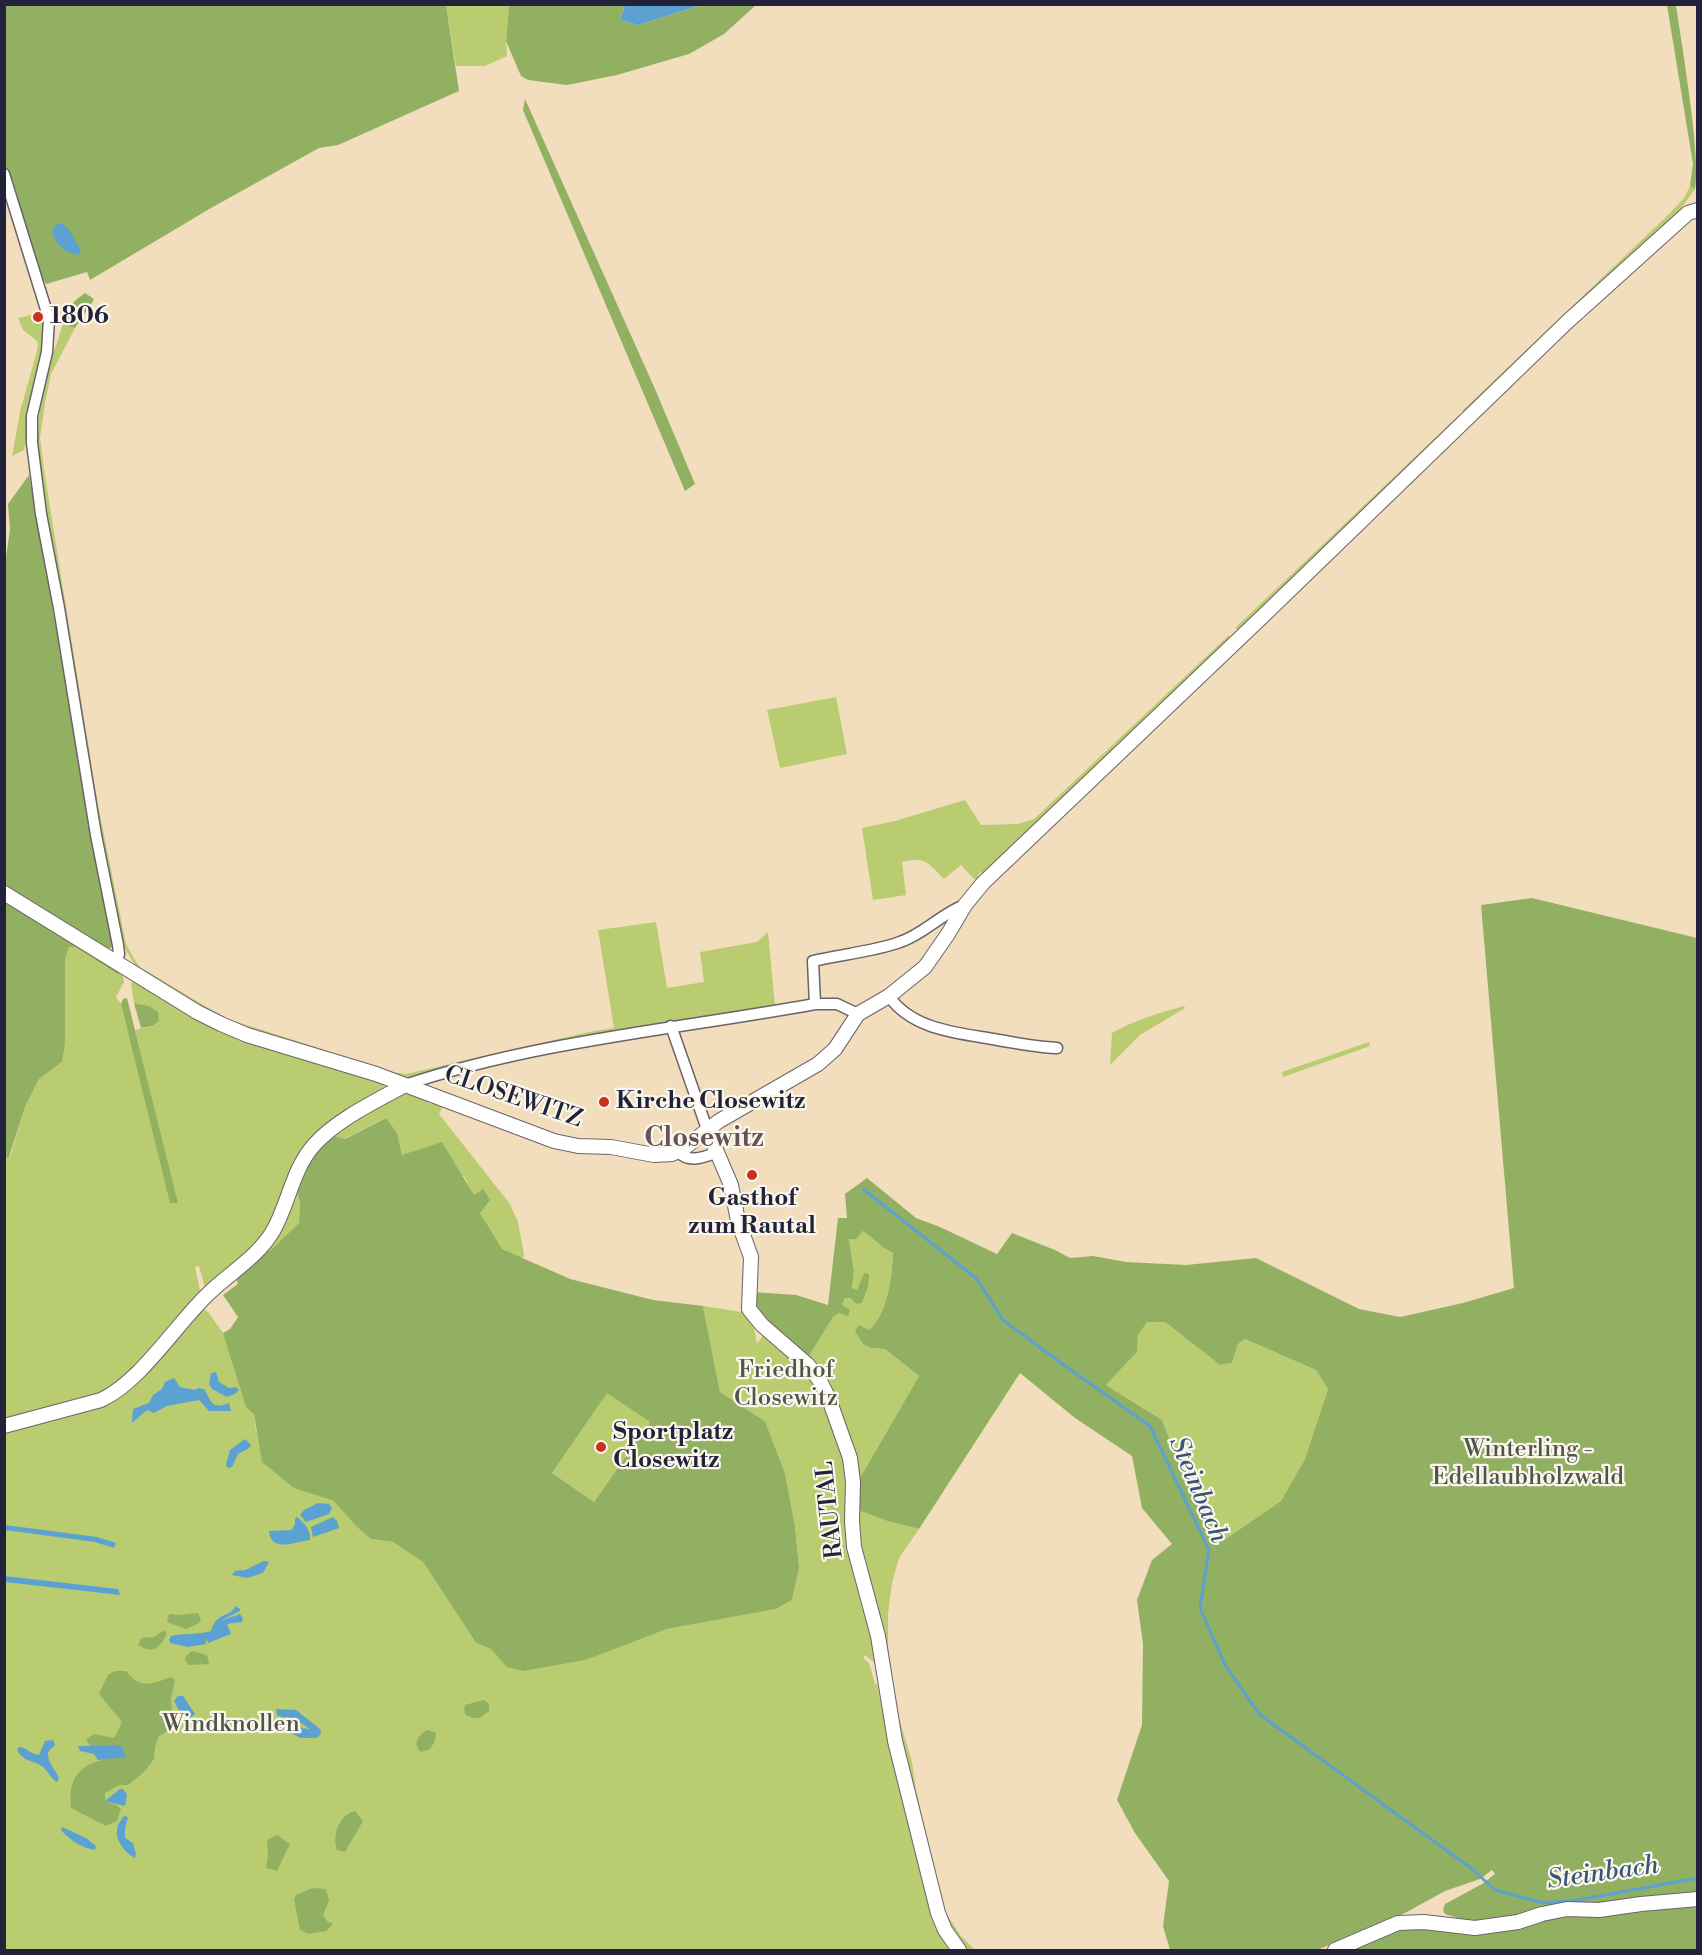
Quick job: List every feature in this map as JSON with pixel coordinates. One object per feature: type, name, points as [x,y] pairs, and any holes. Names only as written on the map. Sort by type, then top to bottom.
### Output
[{"type":"street","points":[[4,174],[49,319],[47,352],[32,416],[32,443],[41,514],[59,608],[96,834],[118,945],[119,954],[116,962]]},
{"type":"street","points":[[678,1152],[708,1129],[818,1064],[835,1049],[858,1014],[889,996],[925,967],[965,905],[983,883],[1566,323],[1688,213],[1698,210]]},
{"type":"street","name":"CLOSEWITZ","points":[[4,893],[197,1012],[247,1035],[405,1085],[554,1141],[578,1146],[611,1146],[654,1155],[678,1152],[684,1157],[694,1159],[717,1152]]},
{"type":"street","points":[[815,1004],[813,961],[901,942],[965,905]]},
{"type":"street","points":[[889,996],[894,1004],[914,1019],[942,1030],[1057,1048]]},
{"type":"street","points":[[4,1426],[73,1408],[114,1394],[128,1383],[205,1296],[266,1242],[277,1223],[302,1161],[315,1143],[337,1125],[405,1085],[433,1076],[528,1054],[671,1026],[815,1004],[837,1004],[858,1014]]},
{"type":"street","points":[[671,1026],[708,1129]]},
{"type":"street","name":"RAUTAL","points":[[708,1129],[731,1185],[738,1221],[751,1257],[749,1309],[762,1325],[808,1365],[820,1381],[829,1399],[850,1458],[853,1482],[854,1547],[878,1636],[895,1741],[938,1913],[945,1930],[959,1950]]},
{"type":"street","points":[[1335,1950],[1398,1923],[1424,1922],[1475,1928],[1518,1922],[1567,1909],[1599,1910],[1698,1899]]},
{"type":"green space","points":[[4,5],[446,5],[459,91],[338,145],[319,148],[211,208],[90,280],[87,272],[46,284],[41,276],[5,164]]},
{"type":"green space","points":[[446,5],[509,5],[507,56],[485,66],[456,66]]},
{"type":"green space","points":[[509,5],[625,5],[620,20],[638,25],[701,5],[756,5],[724,34],[689,54],[617,75],[567,85],[528,80],[521,76],[506,41]]},
{"type":"green space","points":[[1667,5],[1676,5],[1696,154],[1695,189],[1690,186],[1693,164]]},
{"type":"green space","points":[[525,99],[695,484],[685,491],[523,110]]},
{"type":"green space","points":[[1690,186],[1695,189],[1674,218],[1466,414],[1462,411],[1669,214],[1684,198]]},
{"type":"green space","points":[[85,293],[94,299],[92,303],[75,328],[68,326],[64,319],[67,311]]},
{"type":"green space","points":[[44,312],[46,334],[24,450],[12,456],[20,412],[38,347],[37,341],[23,330],[18,318]]},
{"type":"green space","points":[[64,319],[68,326],[75,328],[51,374],[40,438],[98,805],[126,944],[140,967],[225,1018],[393,1072],[406,1074],[614,1028],[598,930],[656,922],[667,988],[704,982],[700,952],[757,942],[768,932],[775,1006],[406,1080],[223,1021],[138,970],[123,945],[100,834],[39,469],[38,432],[42,397],[47,372]]},
{"type":"green space","points":[[1458,416],[1461,419],[1242,632],[1235,628]]},
{"type":"green space","points":[[29,475],[113,942],[111,948],[101,948],[5,888],[5,564],[10,530],[8,504]]},
{"type":"green space","points":[[1229,635],[1232,641],[985,875],[981,872],[977,882],[961,865],[944,879],[926,862],[910,860],[902,862],[906,895],[873,900],[862,828],[895,821],[965,800],[981,825],[1018,824],[1034,819]]},
{"type":"green space","points":[[836,697],[847,754],[780,768],[767,710]]},
{"type":"green space","name":"Winterling - Edellaubholzwald","points":[[1532,898],[1697,938],[1697,1895],[1491,1922],[1464,1920],[1445,1914],[1443,1910],[1445,1904],[1482,1884],[1495,1874],[1492,1870],[1480,1879],[1445,1891],[1405,1913],[1317,1950],[1170,1950],[1163,1926],[1169,1881],[1135,1833],[1117,1800],[1142,1725],[1143,1644],[1137,1600],[1152,1560],[1172,1544],[1142,1508],[1132,1456],[1075,1418],[1020,1373],[919,1529],[887,1521],[855,1509],[857,1483],[919,1376],[885,1349],[871,1348],[863,1344],[855,1331],[859,1325],[869,1330],[881,1314],[890,1283],[893,1253],[863,1231],[856,1239],[849,1239],[854,1271],[852,1288],[857,1290],[864,1273],[869,1274],[868,1287],[862,1303],[856,1304],[851,1298],[845,1298],[842,1305],[850,1310],[848,1316],[839,1313],[833,1317],[809,1356],[754,1309],[753,1292],[796,1295],[828,1305],[838,1218],[847,1218],[845,1194],[867,1178],[916,1218],[997,1254],[1012,1233],[1070,1258],[1093,1256],[1126,1262],[1186,1265],[1256,1258],[1359,1309],[1400,1317],[1463,1303],[1514,1288],[1481,905]],"holes":[[[1147,1322],[1165,1322],[1220,1365],[1232,1363],[1238,1344],[1245,1339],[1316,1370],[1328,1389],[1305,1459],[1281,1501],[1224,1540],[1184,1476],[1162,1420],[1106,1385],[1137,1352],[1138,1335]]]},
{"type":"green space","points":[[4,899],[122,970],[118,974],[76,947],[69,947],[65,960],[65,1045],[62,1062],[39,1079],[25,1107],[9,1157],[5,1159]]},
{"type":"green space","points":[[69,947],[76,947],[97,960],[122,970],[124,982],[116,997],[121,1004],[171,1203],[177,1202],[135,1030],[152,1026],[149,1006],[134,1003],[131,983],[136,978],[196,1016],[383,1080],[384,1091],[336,1121],[269,1232],[220,1278],[205,1288],[199,1266],[195,1267],[201,1295],[125,1380],[102,1394],[5,1421],[5,1159],[10,1157],[25,1107],[39,1079],[62,1062],[65,1045],[65,960]]},
{"type":"green space","points":[[127,998],[178,1203],[170,1203],[121,1004],[123,999]]},
{"type":"green space","points":[[134,1003],[149,1006],[158,1012],[159,1021],[152,1026],[141,1028]]},
{"type":"green space","points":[[1184,1006],[1185,1008],[1140,1035],[1110,1065],[1112,1033],[1156,1014]]},
{"type":"green space","points":[[1369,1042],[1370,1046],[1283,1077],[1282,1072]]},
{"type":"green space","points":[[409,1091],[427,1097],[429,1104],[434,1104],[436,1100],[444,1104],[439,1114],[510,1204],[518,1222],[523,1259],[503,1250],[495,1241],[464,1176],[402,1155],[397,1133],[385,1118],[344,1139],[331,1135],[398,1094]]},
{"type":"green space","points":[[386,1118],[397,1133],[402,1155],[442,1142],[474,1195],[483,1189],[490,1200],[480,1213],[502,1249],[570,1279],[653,1300],[703,1306],[720,1392],[765,1421],[785,1473],[795,1526],[799,1568],[792,1600],[776,1609],[667,1629],[586,1660],[524,1671],[507,1667],[491,1649],[476,1643],[423,1562],[393,1542],[371,1539],[334,1501],[294,1488],[262,1462],[254,1414],[246,1407],[223,1333],[230,1329],[238,1317],[223,1295],[238,1284],[235,1274],[262,1251],[270,1251],[299,1223],[300,1203],[295,1185],[300,1173],[331,1135],[345,1139]],"holes":[[[607,1393],[650,1422],[594,1502],[552,1473]]]},
{"type":"green space","points":[[295,1185],[300,1203],[299,1223],[270,1252],[262,1251]]},
{"type":"green space","points":[[863,1231],[893,1253],[885,1305],[869,1330],[871,1348],[885,1349],[919,1376],[857,1483],[815,1363],[809,1356],[833,1317],[839,1313],[848,1316],[842,1305],[845,1298],[851,1297],[856,1304],[862,1302],[868,1287],[864,1273],[857,1290],[852,1288],[854,1271],[849,1239]]},
{"type":"green space","name":"Windknollen","points":[[200,1306],[209,1313],[223,1333],[254,1414],[256,1431],[310,1493],[334,1501],[371,1539],[393,1542],[423,1562],[476,1643],[491,1649],[503,1662],[524,1671],[586,1660],[667,1629],[776,1609],[792,1600],[799,1568],[795,1526],[785,1473],[765,1421],[720,1392],[703,1306],[748,1313],[752,1319],[757,1344],[764,1334],[770,1336],[816,1382],[841,1439],[874,1635],[876,1664],[865,1655],[863,1658],[869,1663],[875,1684],[877,1684],[882,1709],[953,1950],[5,1950],[5,1430],[95,1406]]},
{"type":"green space","points":[[1147,1322],[1165,1322],[1220,1365],[1232,1363],[1238,1344],[1245,1339],[1316,1370],[1328,1389],[1305,1459],[1281,1501],[1224,1540],[1184,1476],[1162,1420],[1106,1385],[1137,1352],[1138,1334]]},
{"type":"green space","name":"Sportplatz Closewitz","points":[[607,1392],[650,1422],[594,1502],[552,1473]]},
{"type":"green space","points":[[855,1509],[887,1521],[919,1529],[899,1558],[892,1583],[888,1614],[888,1647],[898,1715],[912,1762],[916,1790],[940,1891],[900,1740],[857,1544]]},
{"type":"green space","points":[[198,1613],[201,1619],[199,1623],[186,1629],[167,1622],[169,1614]]},
{"type":"green space","points":[[164,1630],[167,1634],[156,1648],[148,1649],[138,1645],[141,1638],[154,1637]]},
{"type":"green space","points":[[192,1651],[207,1655],[209,1664],[189,1665],[185,1661],[186,1656]]},
{"type":"green space","points":[[115,1671],[126,1671],[137,1681],[147,1684],[171,1677],[175,1680],[171,1699],[173,1728],[159,1736],[154,1759],[144,1772],[128,1785],[119,1785],[105,1793],[105,1801],[121,1809],[117,1821],[106,1826],[71,1808],[71,1796],[75,1777],[80,1771],[96,1762],[117,1757],[120,1745],[90,1746],[86,1740],[94,1734],[114,1738],[122,1722],[99,1694],[108,1675]]},
{"type":"green space","points":[[484,1700],[489,1704],[489,1711],[480,1718],[466,1715],[465,1705]]},
{"type":"green space","points":[[427,1730],[436,1733],[435,1741],[430,1749],[421,1752],[417,1746],[417,1740]]},
{"type":"green space","points":[[355,1811],[363,1821],[345,1852],[337,1850],[335,1838],[338,1826],[349,1813]]},
{"type":"green space","points":[[277,1835],[290,1844],[277,1871],[266,1868],[267,1840]]},
{"type":"green space","points":[[312,1888],[326,1889],[329,1900],[323,1915],[333,1924],[326,1931],[308,1934],[300,1930],[294,1899],[296,1895]]},
{"type":"green space","points":[[1697,1904],[1697,1950],[1347,1950],[1400,1928]]},
{"type":"green space","points":[[945,1911],[961,1936],[975,1950],[966,1950],[949,1927]]},
{"type":"water","points":[[625,4],[701,5],[638,25],[620,20]]},
{"type":"water","points":[[62,223],[70,231],[81,251],[79,255],[69,252],[57,243],[52,229]]},
{"type":"water","points":[[216,1372],[219,1382],[229,1388],[236,1387],[239,1390],[227,1397],[212,1389],[209,1384],[211,1373]]},
{"type":"water","points":[[174,1378],[180,1387],[204,1389],[215,1405],[229,1403],[231,1411],[209,1411],[199,1400],[167,1406],[154,1413],[147,1410],[132,1423],[133,1409],[149,1403],[153,1395],[162,1389],[165,1382]]},
{"type":"water","points":[[245,1439],[251,1445],[238,1454],[232,1467],[228,1468],[226,1465],[230,1450]]},
{"type":"water","points":[[318,1503],[329,1504],[332,1508],[329,1514],[306,1522],[300,1515],[304,1510]]},
{"type":"water","points":[[297,1517],[308,1530],[310,1540],[285,1544],[274,1542],[269,1531],[292,1530]]},
{"type":"water","points":[[333,1517],[339,1528],[313,1537],[311,1527]]},
{"type":"water","points":[[5,1525],[97,1537],[116,1543],[114,1548],[95,1542],[5,1530]]},
{"type":"water","points":[[264,1561],[269,1562],[263,1573],[247,1578],[232,1575],[235,1571],[245,1570]]},
{"type":"water","points":[[5,1576],[118,1589],[120,1595],[5,1582]]},
{"type":"water","points":[[236,1606],[240,1611],[220,1621],[240,1614],[243,1618],[242,1622],[227,1624],[231,1634],[208,1643],[206,1638],[206,1644],[188,1647],[170,1643],[171,1636],[211,1631],[216,1620],[230,1613]]},
{"type":"water","points":[[178,1696],[183,1696],[195,1714],[189,1719],[181,1714],[174,1701]]},
{"type":"water","points":[[276,1709],[296,1710],[320,1729],[321,1734],[317,1738],[301,1738],[288,1732],[292,1727],[310,1729],[295,1719],[277,1716]]},
{"type":"water","points":[[53,1740],[55,1745],[48,1752],[48,1756],[59,1779],[57,1782],[43,1767],[25,1759],[17,1750],[22,1747],[39,1755],[45,1741]]},
{"type":"water","points":[[121,1745],[126,1757],[98,1760],[94,1754],[80,1751],[78,1746]]},
{"type":"water","points":[[120,1789],[127,1794],[125,1806],[105,1801]]},
{"type":"water","points":[[124,1816],[128,1817],[125,1838],[133,1843],[135,1858],[119,1842],[118,1826]]},
{"type":"water","points":[[62,1827],[86,1838],[96,1846],[95,1850],[72,1840],[61,1830]]},
{"type":"waterway","name":"Steinbach","points":[[863,1189],[977,1279],[1003,1320],[1150,1426],[1209,1550],[1200,1608],[1225,1665],[1259,1714],[1472,1869],[1495,1890],[1543,1903],[1578,1900],[1698,1878]]},
{"type":"place","name":"1806","points":[[38,317]]},
{"type":"place","name":"Kirche Closewitz","points":[[604,1102]]},
{"type":"place","name":"Gasthof zum Rautal","points":[[752,1175]]},
{"type":"place","name":"Sportplatz Closewitz","points":[[601,1447]]},
{"type":"district","name":"Closewitz","points":[[704,1140]]},
{"type":"park label","name":"Friedhof Closewitz","points":[[786,1385]]}]
